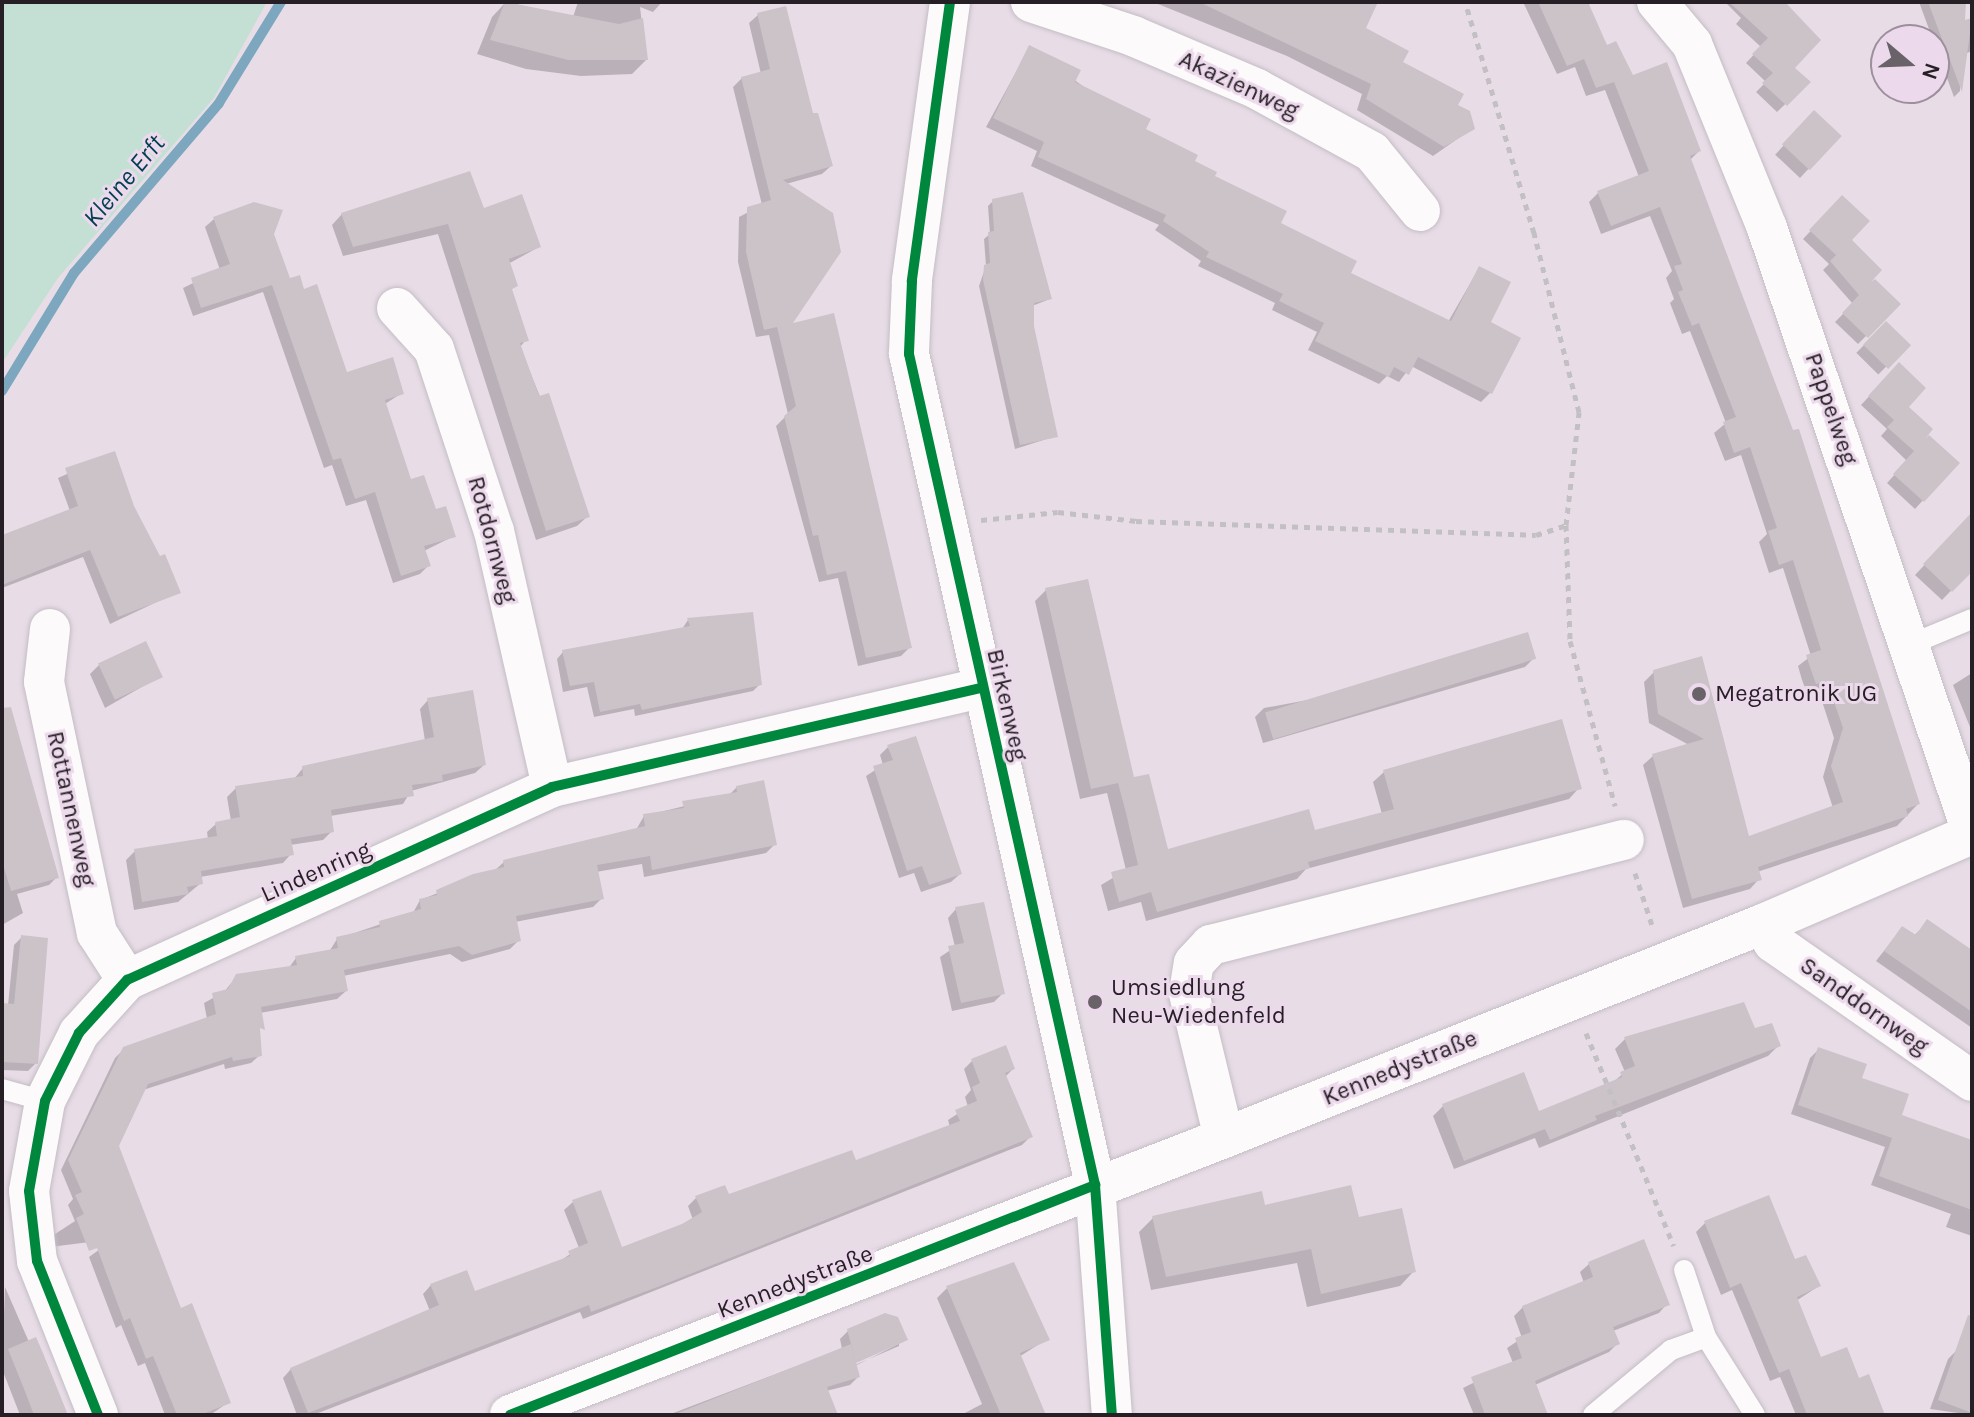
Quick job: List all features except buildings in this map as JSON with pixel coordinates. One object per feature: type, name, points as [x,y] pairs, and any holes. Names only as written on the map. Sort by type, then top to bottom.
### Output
[{"type":"street","name":"Birkenweg","points":[[950,2],[912,281],[909,354],[1095,1185],[1112,1415]]},
{"type":"street","name":"Akazienweg","points":[[1031,2],[1133,36],[1257,89],[1372,152],[1420,211]]},
{"type":"street","name":"Pappelweg","points":[[1657,2],[1692,44],[1767,228],[1847,451],[1907,646],[1972,833]]},
{"type":"street","name":"Rotdornweg","points":[[397,308],[434,349],[494,531],[552,787]]},
{"type":"street","name":"Rottannenweg","points":[[50,629],[44,682],[97,933],[127,980]]},
{"type":"street","name":"Lindenring","points":[[98,1415],[19,1251],[45,1101],[79,1033],[127,980],[552,787],[982,688]]},
{"type":"street","name":"Kennedystraße","points":[[511,1415],[1095,1185],[1224,1138],[1763,924],[1972,833]]},
{"type":"street","points":[[1224,1138],[1189,993],[1194,963],[1211,945],[1624,840]]},
{"type":"street","name":"Sanddornweg","points":[[1763,924],[1773,942],[1972,1081]]},
{"type":"lane","points":[[1907,646],[1972,619]]},
{"type":"lane","points":[[2,1089],[45,1101]]},
{"type":"lane","points":[[1684,1270],[1706,1337],[1755,1415]]},
{"type":"lane","points":[[1593,1415],[1671,1350],[1706,1337]]},
{"type":"path","points":[[1465,2],[1534,233],[1579,412],[1566,525],[1570,641],[1624,840],[1664,962]]},
{"type":"path","points":[[948,530],[980,520],[1058,512],[1136,521],[1536,535],[1566,525]]},
{"type":"path","points":[[1571,999],[1684,1270]]},
{"type":"green space","points":[[2,2],[267,2],[214,98],[58,278],[2,363]]},
{"type":"waterway","name":"Kleine Erft","points":[[2,391],[74,273],[219,103],[281,2]]},
{"type":"cycle path","points":[[950,2],[912,281],[909,354],[1095,1185],[1112,1415]]},
{"type":"cycle path","points":[[98,1415],[37,1261],[29,1191],[45,1101],[79,1033],[127,980],[552,787],[982,688]]},
{"type":"cycle path","points":[[510,1415],[1095,1185]]},
{"type":"place","name":"Megatronik UG","points":[[1699,694]]},
{"type":"place","name":"Umsiedlung Neu-Wiedenfeld","points":[[1095,1002]]}]
